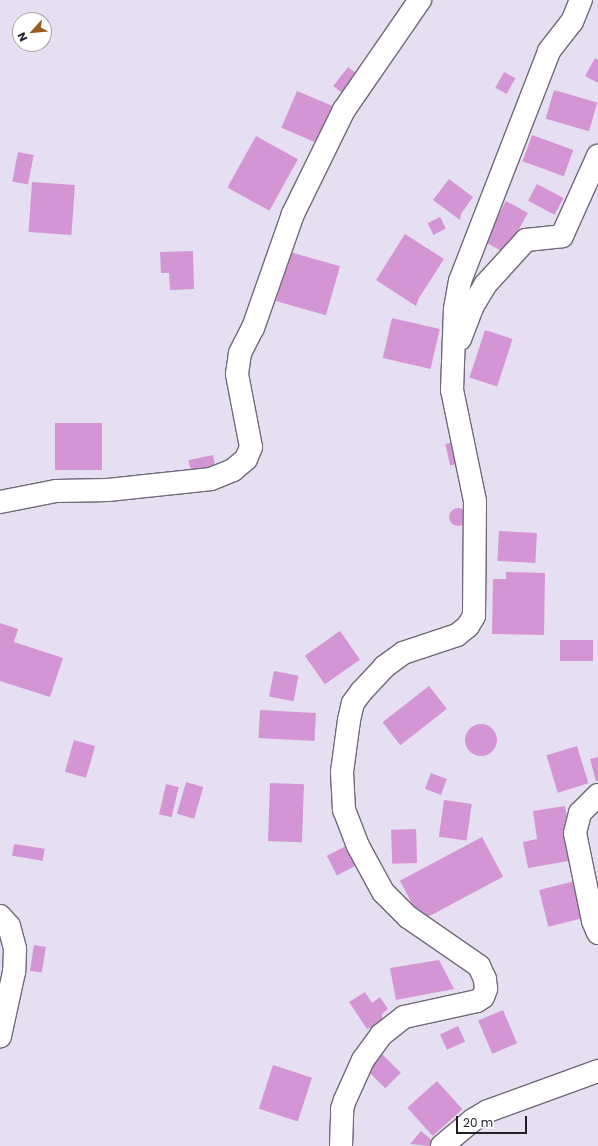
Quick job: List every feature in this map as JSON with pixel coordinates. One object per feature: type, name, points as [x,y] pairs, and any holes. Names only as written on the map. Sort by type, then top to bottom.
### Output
[{"type":"street","points":[[0,502],[56,491],[108,490],[211,479],[233,470],[242,462],[251,447],[237,364],[255,322],[290,221],[344,110],[420,0]]},
{"type":"street","points":[[341,1146],[342,1109],[363,1060],[381,1035],[404,1017],[477,1001],[483,997],[486,989],[485,978],[479,966],[408,917],[383,892],[358,846],[344,810],[342,772],[349,720],[353,703],[361,692],[384,667],[397,658],[435,641],[457,635],[468,626],[474,616],[475,501],[455,411],[451,371],[452,335],[460,281],[549,51],[572,22],[581,0]]},
{"type":"street","points":[[451,371],[472,307],[485,285],[526,240],[562,236],[598,156]]},
{"type":"street","points":[[598,795],[580,812],[575,833],[593,921],[598,933]]},
{"type":"street","points":[[0,916],[9,926],[15,949],[14,972],[0,1035]]},
{"type":"street","points":[[442,1146],[473,1120],[488,1111],[598,1071]]},
{"type":"building","points":[[595,58],[598,60],[598,83],[585,76]]},
{"type":"building","points":[[348,67],[357,74],[342,93],[333,86]]},
{"type":"building","points":[[504,72],[515,78],[507,94],[495,88]]},
{"type":"building","points":[[554,90],[597,102],[589,131],[546,119]]},
{"type":"building","points":[[297,91],[332,106],[316,143],[281,128]]},
{"type":"building","points":[[532,135],[573,150],[564,176],[522,161]]},
{"type":"building","points":[[256,136],[298,159],[269,211],[227,188]]},
{"type":"building","points":[[18,152],[34,155],[28,185],[12,181]]},
{"type":"building","points":[[449,179],[473,197],[461,214],[460,220],[433,200]]},
{"type":"building","points":[[32,182],[75,185],[71,235],[29,232]]},
{"type":"building","points":[[537,184],[563,198],[555,215],[528,201]]},
{"type":"building","points":[[506,201],[528,213],[506,253],[484,241]]},
{"type":"building","points":[[440,217],[446,229],[433,235],[428,223]]},
{"type":"building","points":[[405,234],[444,259],[419,298],[416,306],[376,280]]},
{"type":"building","points":[[193,251],[194,289],[170,290],[169,273],[161,273],[160,252]]},
{"type":"building","points":[[290,252],[340,266],[326,315],[276,301]]},
{"type":"building","points":[[392,318],[440,329],[431,369],[383,358]]},
{"type":"building","points":[[485,330],[513,339],[497,387],[470,378]]},
{"type":"building","points":[[55,423],[102,423],[102,470],[55,470]]},
{"type":"building","points":[[454,442],[459,463],[450,465],[445,444]]},
{"type":"building","points":[[213,455],[216,469],[191,474],[189,460]]},
{"type":"building","points":[[458,508],[464,511],[467,517],[464,523],[458,526],[452,523],[449,517],[452,511]]},
{"type":"building","points":[[499,531],[537,533],[535,563],[497,561]]},
{"type":"building","points":[[506,572],[545,573],[544,635],[492,634],[493,579],[506,579]]},
{"type":"building","points":[[0,623],[18,629],[14,642],[63,658],[50,697],[0,681]]},
{"type":"building","points":[[340,631],[360,660],[325,684],[305,656]]},
{"type":"building","points":[[560,640],[593,640],[593,661],[560,661]]},
{"type":"building","points":[[274,671],[299,676],[294,701],[269,697]]},
{"type":"building","points":[[429,686],[447,709],[400,745],[383,722]]},
{"type":"building","points":[[260,710],[316,713],[314,741],[259,738]]},
{"type":"building","points":[[478,724],[484,724],[494,731],[497,740],[496,746],[490,753],[484,756],[478,756],[468,749],[465,743],[465,737],[472,727]]},
{"type":"building","points":[[74,740],[95,746],[86,778],[65,772]]},
{"type":"building","points":[[577,746],[588,783],[558,793],[546,755]]},
{"type":"building","points":[[598,757],[598,781],[596,781],[590,759]]},
{"type":"building","points":[[431,773],[447,779],[441,795],[425,789]]},
{"type":"building","points":[[186,782],[203,787],[194,819],[177,814]]},
{"type":"building","points":[[270,783],[304,784],[302,842],[268,841]]},
{"type":"building","points":[[166,784],[179,787],[172,817],[159,814]]},
{"type":"building","points":[[444,800],[472,804],[467,841],[439,837]]},
{"type":"building","points":[[565,806],[574,860],[528,868],[523,842],[537,839],[533,811]]},
{"type":"building","points":[[416,829],[417,863],[392,864],[391,830]]},
{"type":"building","points":[[482,837],[503,877],[421,920],[400,881]]},
{"type":"building","points":[[14,844],[45,849],[43,861],[12,856]]},
{"type":"building","points":[[350,844],[360,864],[337,875],[327,856]]},
{"type":"building","points":[[575,881],[584,918],[548,927],[539,890]]},
{"type":"building","points":[[34,945],[46,947],[42,973],[30,971]]},
{"type":"building","points":[[439,960],[454,989],[396,1000],[390,968]]},
{"type":"building","points":[[365,992],[372,1003],[380,997],[388,1009],[382,1014],[382,1023],[367,1029],[349,1002]]},
{"type":"building","points":[[503,1010],[517,1043],[492,1054],[478,1021]]},
{"type":"building","points":[[458,1026],[465,1041],[447,1050],[440,1034]]},
{"type":"building","points":[[381,1053],[401,1073],[385,1088],[365,1069]]},
{"type":"building","points":[[273,1065],[312,1078],[298,1121],[259,1109]]},
{"type":"building","points":[[437,1081],[462,1109],[433,1136],[407,1108]]},
{"type":"building","points":[[421,1131],[434,1142],[430,1146],[410,1144]]}]
